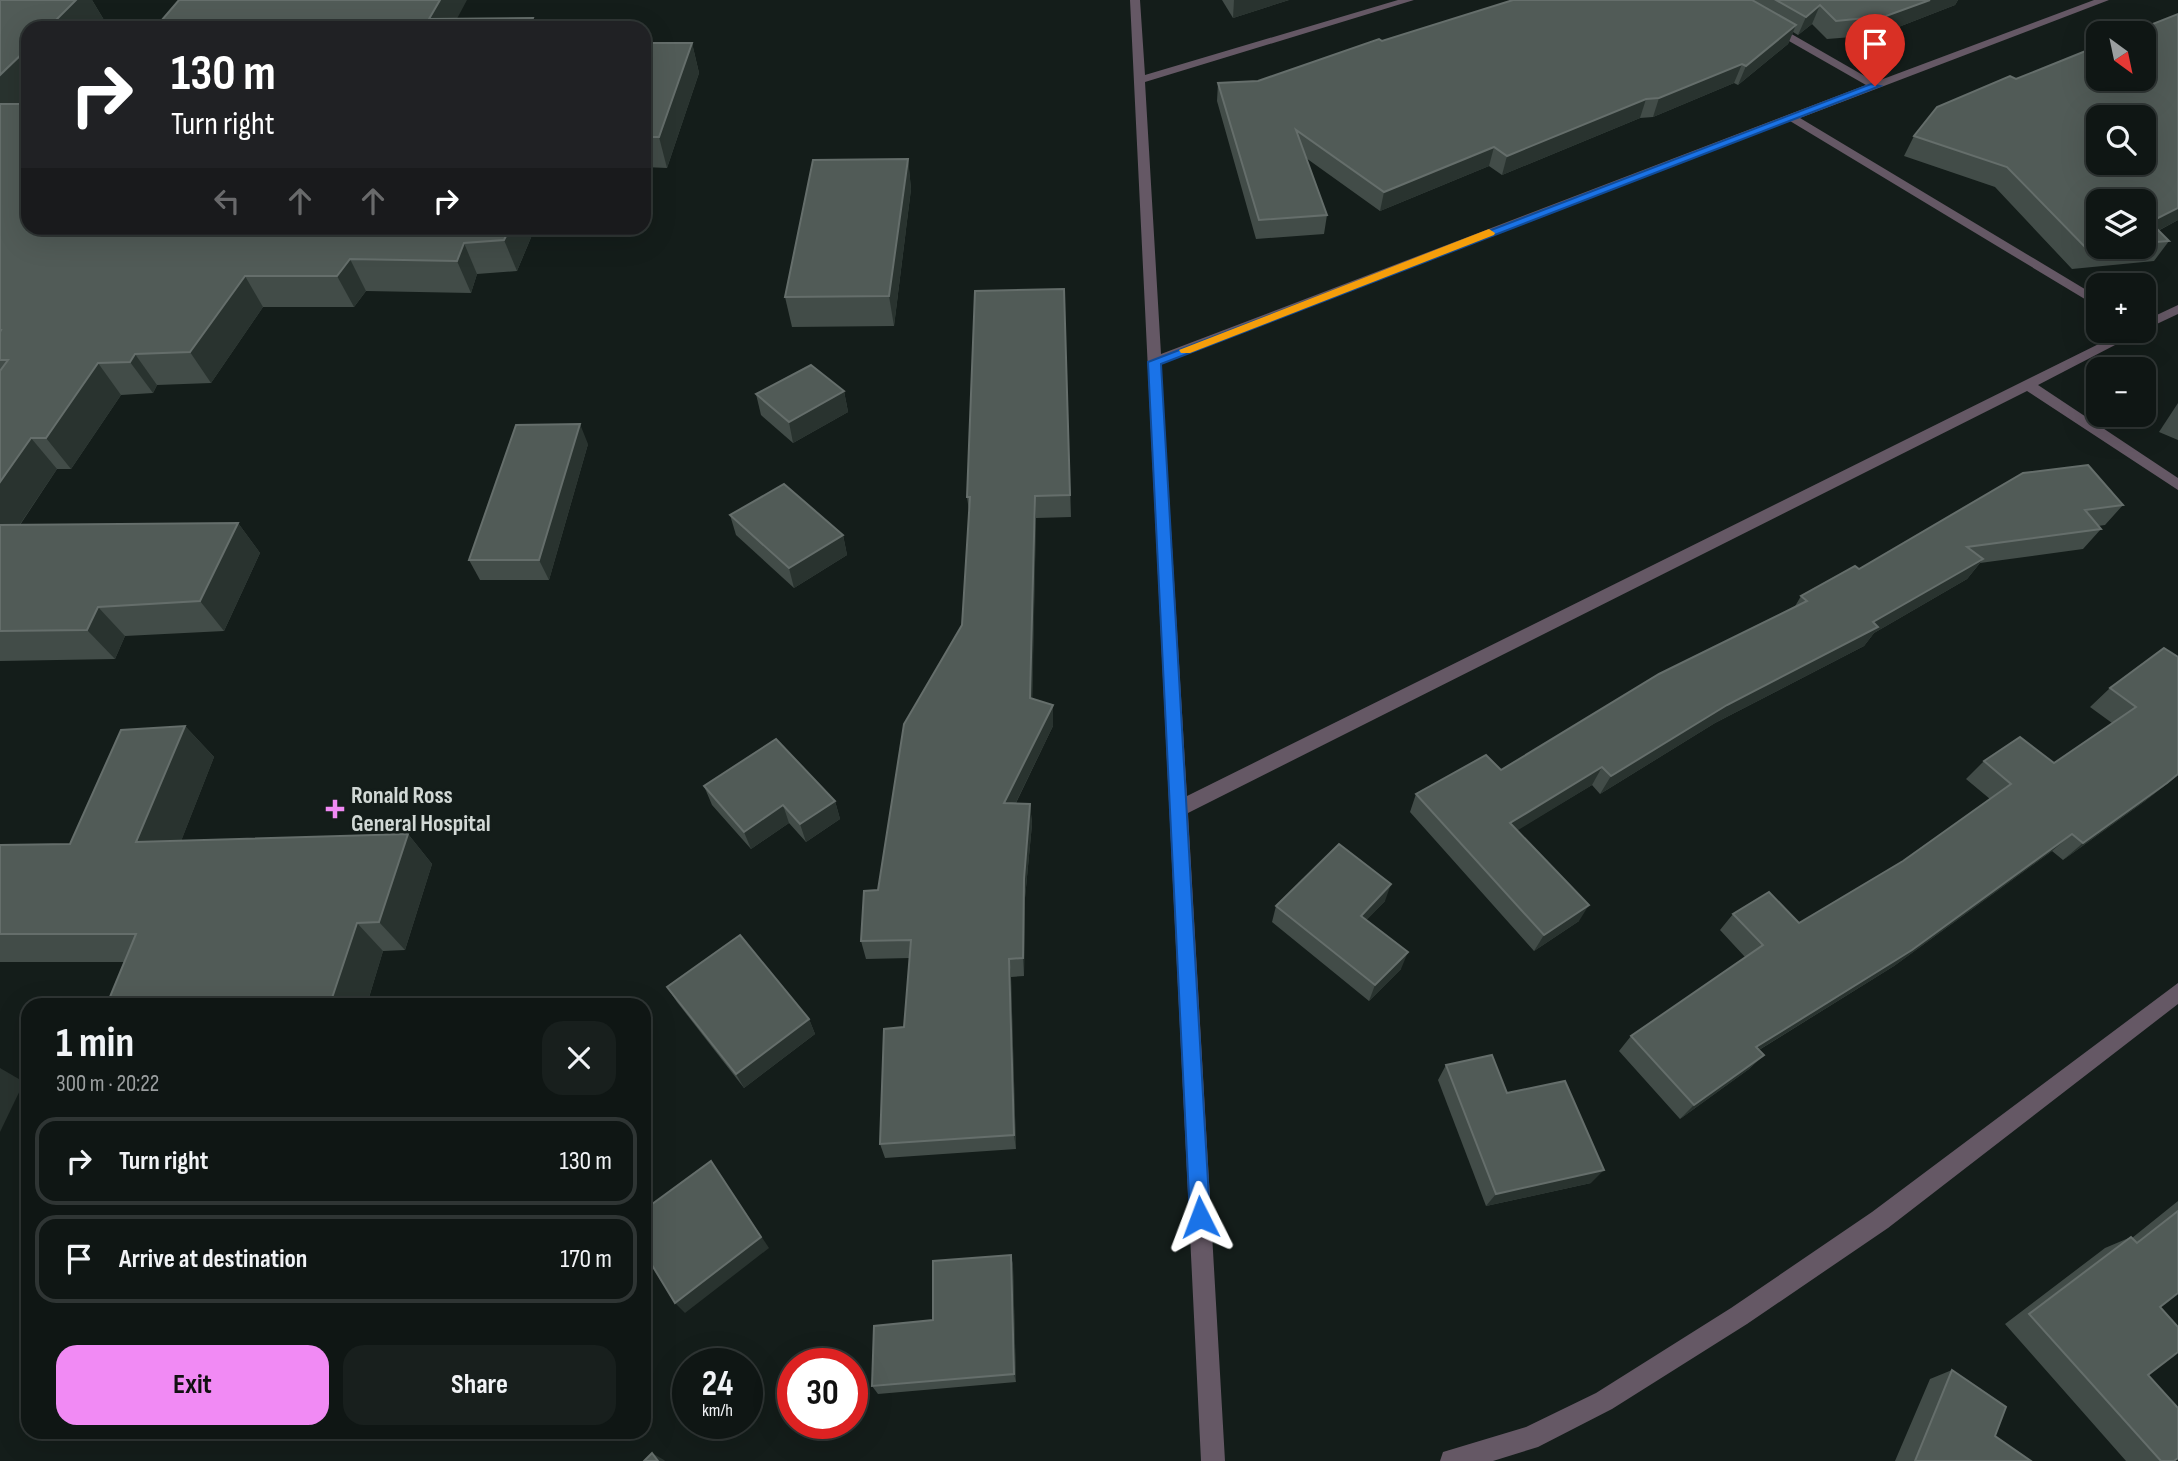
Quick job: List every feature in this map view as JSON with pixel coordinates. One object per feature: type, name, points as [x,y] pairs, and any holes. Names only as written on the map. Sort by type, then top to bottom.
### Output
[{"type":"street","points":[[1135,0],[1213,1461]]},
{"type":"street","points":[[1140,80],[1409,0]]},
{"type":"street","points":[[1154,362],[1791,117],[2104,0]]},
{"type":"street","points":[[1758,20],[1875,86]]},
{"type":"street","points":[[1791,117],[2086,296]]},
{"type":"street","points":[[2156,320],[2178,309]]},
{"type":"street","points":[[1178,810],[2111,343]]},
{"type":"street","points":[[2028,385],[2178,485]]},
{"type":"street","points":[[1452,1461],[1529,1438],[1592,1407],[1739,1316],[1880,1220],[2178,992]]},
{"type":"building","points":[[0,0],[76,0],[55,21],[21,21],[21,55],[0,75]]},
{"type":"building","points":[[179,0],[440,0],[429,19],[533,18],[532,21],[161,21]]},
{"type":"building","points":[[1513,0],[1752,0],[1796,25],[1746,66],[1742,64],[1659,98],[1646,99],[1507,156],[1494,147],[1384,192],[1296,130],[1327,215],[1259,220],[1218,83],[1258,81],[1379,39],[1382,41]]},
{"type":"building","points":[[1776,0],[1930,0],[1886,16],[1836,21],[1820,5],[1806,17]]},
{"type":"building","points":[[2178,14],[2178,208],[2156,219],[2156,189],[2086,189],[2086,248],[2007,167],[1914,136],[1937,107],[2010,76],[2016,79],[2086,51],[2086,91],[2156,91],[2156,23]]},
{"type":"building","points":[[651,43],[692,43],[659,137],[651,137]]},
{"type":"building","points":[[0,104],[21,104],[21,235],[506,235],[504,240],[464,243],[457,261],[350,259],[337,276],[245,276],[190,352],[135,354],[130,362],[98,363],[46,438],[31,438],[0,482],[0,371],[8,360],[0,360]]},
{"type":"building","points":[[908,159],[889,296],[785,297],[813,160]]},
{"type":"building","points":[[2156,228],[2169,241],[2156,242]]},
{"type":"building","points":[[1064,289],[1070,495],[1035,496],[1030,698],[1053,705],[1004,803],[1030,804],[1024,879],[1023,958],[1009,959],[1014,1135],[880,1144],[884,1029],[904,1027],[911,940],[861,941],[864,891],[878,890],[904,724],[962,625],[970,497],[967,497],[975,291]]},
{"type":"building","points":[[811,365],[844,391],[789,422],[756,394]]},
{"type":"building","points":[[580,424],[539,560],[469,560],[516,425]]},
{"type":"building","points":[[2088,465],[2123,505],[2085,510],[2101,529],[1967,547],[1983,559],[1873,622],[1878,627],[1727,705],[1611,776],[1602,767],[1510,823],[1589,905],[1544,935],[1416,794],[1486,755],[1501,770],[1659,674],[1807,601],[1801,596],[1855,566],[1859,569],[2023,473]]},
{"type":"building","points":[[784,484],[843,535],[789,568],[730,515]]},
{"type":"building","points":[[238,523],[200,601],[98,607],[87,630],[0,631],[0,525]]},
{"type":"building","points":[[2164,648],[2178,657],[2178,774],[2167,783],[2083,843],[2072,834],[1912,950],[1756,1047],[1764,1055],[1694,1105],[1631,1036],[1763,945],[1733,914],[1769,892],[1799,923],[1903,861],[2011,784],[1984,761],[2020,737],[2054,763],[2136,707],[2110,688]]},
{"type":"building","points":[[185,726],[136,842],[408,834],[379,922],[357,923],[332,998],[109,998],[136,934],[0,934],[0,845],[70,844],[121,730]]},
{"type":"building","points":[[776,739],[835,801],[800,824],[783,805],[744,832],[704,786]]},
{"type":"building","points":[[1339,844],[1391,884],[1361,916],[1408,952],[1375,985],[1276,906]]},
{"type":"building","points":[[740,935],[809,1019],[736,1074],[667,987]]},
{"type":"building","points":[[1492,1055],[1507,1093],[1565,1081],[1604,1170],[1496,1194],[1446,1065]]},
{"type":"building","points":[[711,1161],[761,1237],[675,1303],[651,1264],[651,1205]]},
{"type":"building","points":[[2178,1211],[2178,1293],[2160,1307],[2178,1327],[2178,1352],[2148,1375],[2178,1408],[2178,1458],[2174,1461],[2161,1461],[2029,1314],[2131,1237],[2137,1243]]},
{"type":"building","points":[[1011,1255],[1014,1374],[872,1386],[874,1326],[933,1320],[933,1261]]},
{"type":"building","points":[[1952,1370],[2006,1407],[1995,1436],[2031,1461],[1915,1461]]},
{"type":"building","points":[[652,1453],[658,1461],[644,1461]]},
{"type":"slow traffic","points":[[1186,350],[1489,233]]},
{"type":"place","name":"Ronald Ross General Hospital","points":[[335,809]]},
{"type":"route","points":[[1200,1217],[1154,362],[1875,86]]}]
